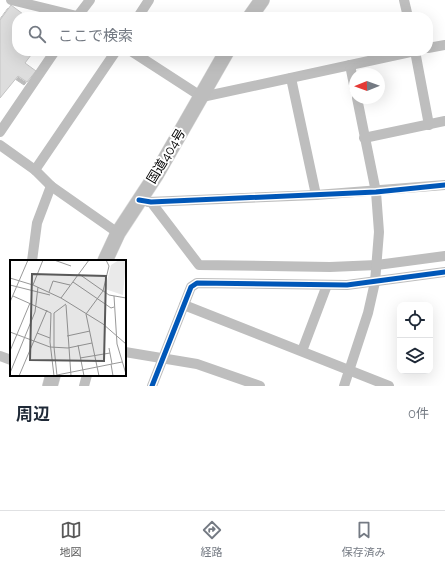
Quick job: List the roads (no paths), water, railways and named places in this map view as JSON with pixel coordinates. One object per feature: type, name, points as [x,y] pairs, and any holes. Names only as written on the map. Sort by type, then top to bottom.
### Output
[{"type":"highway","points":[[254,12],[262,0]]},
{"type":"highway","name":"国道404号","points":[[106,260],[118,233],[145,201],[224,56]]},
{"type":"highway","points":[[50,386],[53,376]]},
{"type":"street","points":[[11,0],[62,12]]},
{"type":"street","points":[[82,12],[90,0]]},
{"type":"street","points":[[141,12],[149,0]]},
{"type":"street","points":[[404,0],[407,12]]},
{"type":"street","points":[[433,47],[445,44]]},
{"type":"street","points":[[0,132],[52,56]]},
{"type":"street","points":[[36,170],[113,56]]},
{"type":"street","points":[[140,56],[202,97],[392,56]]},
{"type":"street","points":[[416,56],[429,125]]},
{"type":"street","points":[[290,78],[316,195]]},
{"type":"street","points":[[344,386],[364,327],[376,273],[379,232],[376,192],[357,104]]},
{"type":"street","points":[[364,138],[445,121]]},
{"type":"street","points":[[0,145],[36,170],[51,186],[118,233]]},
{"type":"street","points":[[145,201],[376,192],[445,185]]},
{"type":"street","points":[[32,260],[37,223],[51,186]]},
{"type":"street","points":[[145,201],[199,265],[330,267],[376,273],[445,272]]},
{"type":"street","points":[[152,386],[191,287],[197,283],[327,285],[445,256]]},
{"type":"street","points":[[302,351],[327,285]]},
{"type":"street","points":[[184,305],[389,386]]},
{"type":"street","points":[[126,352],[163,357],[197,364],[260,386]]},
{"type":"street","points":[[0,356],[10,360]]},
{"type":"street","points":[[84,386],[87,376]]}]
